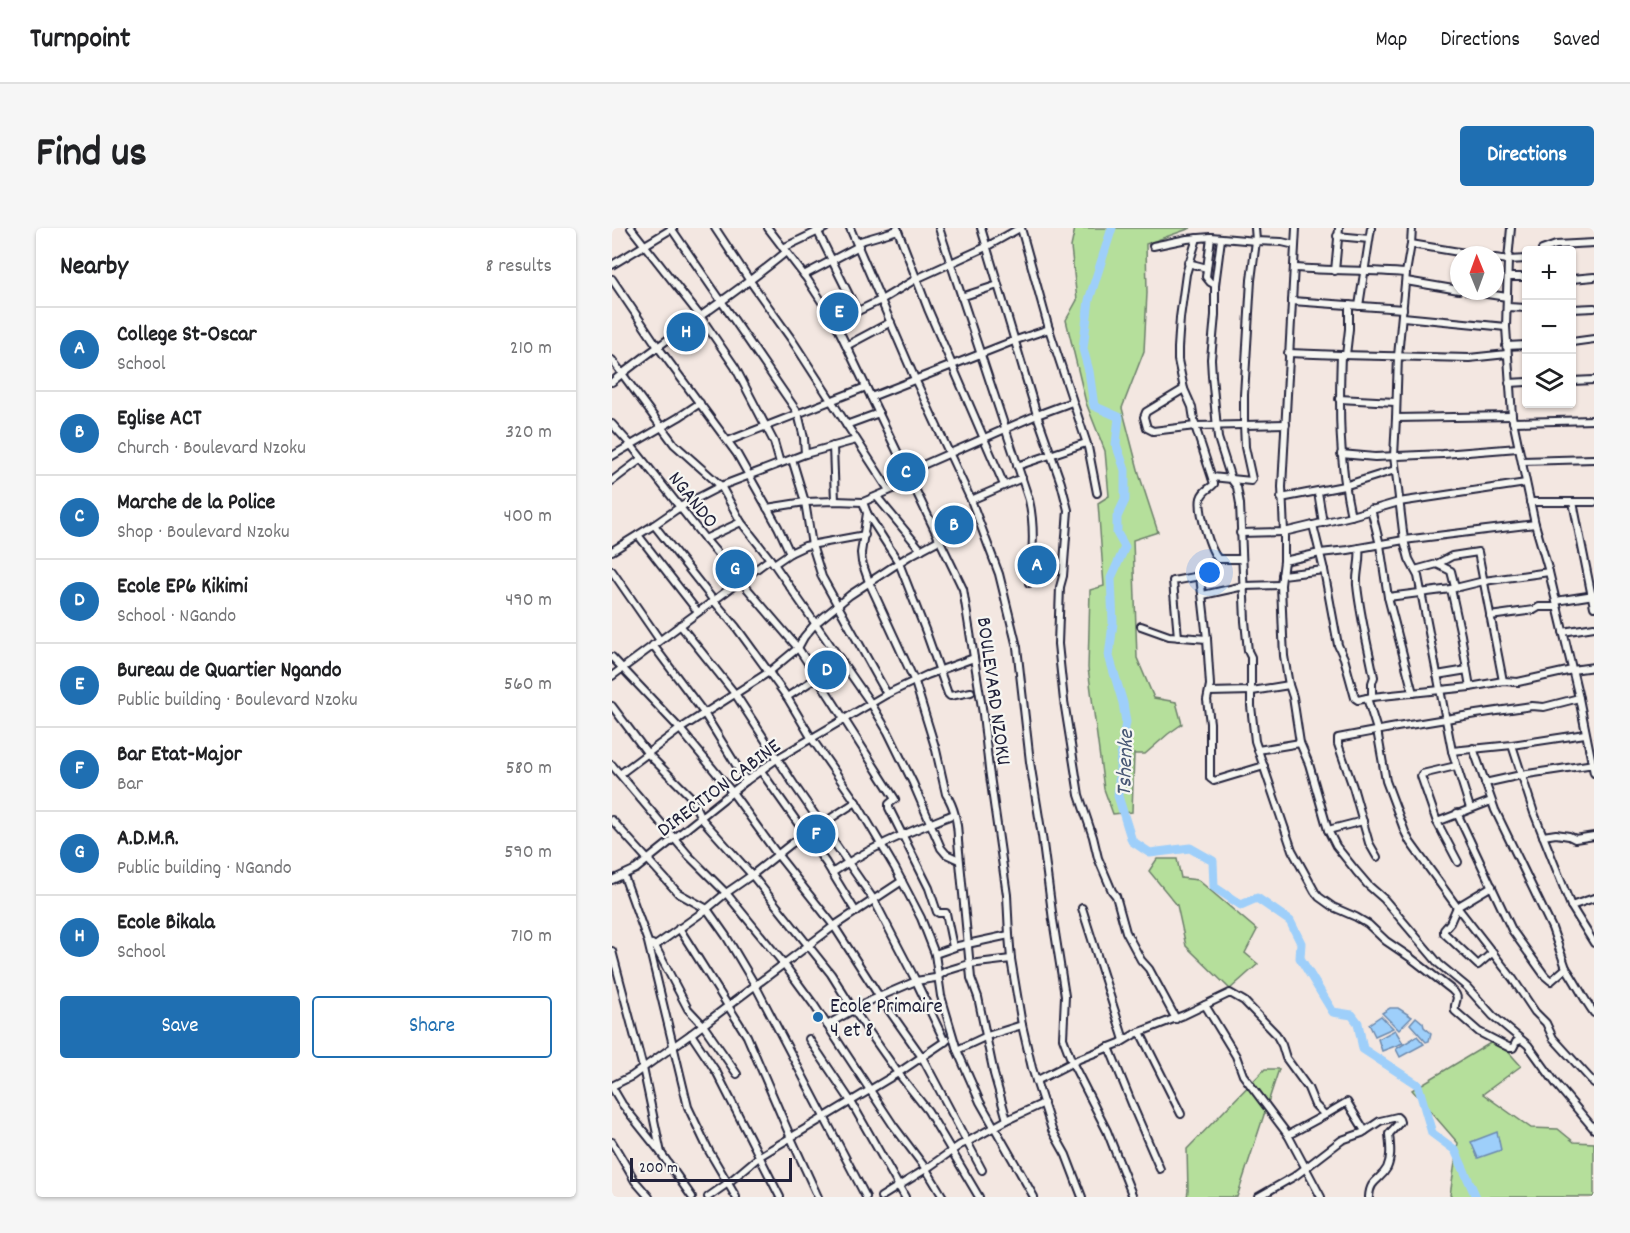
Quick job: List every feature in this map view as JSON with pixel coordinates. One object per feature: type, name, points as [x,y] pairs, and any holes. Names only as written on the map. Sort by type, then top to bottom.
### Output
[{"type":"street","points":[[631,228],[700,316],[735,367],[766,426],[777,450],[780,464]]},
{"type":"street","points":[[612,265],[672,228],[798,413],[805,454]]},
{"type":"street","points":[[715,228],[792,340],[889,490]]},
{"type":"street","name":"BOULEVARD NZOKU","points":[[770,228],[835,322],[963,589],[983,714],[1007,895],[1011,959],[1022,1025],[1036,1081],[1052,1130],[1066,1155],[1082,1197]]},
{"type":"street","points":[[612,382],[750,281],[785,250],[817,229],[825,228]]},
{"type":"street","points":[[850,228],[915,379],[971,500],[999,574],[1017,647],[1030,762],[1065,996],[1063,1038],[1072,1062],[1107,1131],[1133,1197]]},
{"type":"street","points":[[939,228],[1029,500],[1032,517],[1032,564],[1029,583]]},
{"type":"street","points":[[981,228],[1068,511],[1064,576],[1060,587],[1058,644],[1064,701],[1079,792],[1098,858],[1116,896],[1126,932],[1176,1019]]},
{"type":"street","points":[[835,322],[1020,228],[1049,329],[1086,443],[1097,493]]},
{"type":"street","points":[[1212,477],[1251,480],[1245,447],[1244,424],[1246,352],[1256,241],[1255,228]]},
{"type":"street","points":[[1296,228],[1281,498],[1284,532],[1281,585],[1282,636],[1300,744],[1309,764],[1328,830],[1336,846],[1368,885],[1384,899],[1439,964],[1458,979],[1493,1016],[1528,1045],[1557,1085],[1594,1129]]},
{"type":"street","points":[[1335,271],[1339,228]]},
{"type":"street","points":[[1359,306],[1371,228]]},
{"type":"street","points":[[1412,228],[1398,356],[1395,470],[1404,540],[1409,560],[1418,576],[1452,751],[1470,808]]},
{"type":"street","points":[[1511,228],[1506,346],[1513,419],[1535,524],[1549,572],[1579,698],[1594,773]]},
{"type":"street","points":[[817,229],[857,311]]},
{"type":"street","points":[[804,275],[858,244],[897,229],[1004,485]]},
{"type":"street","points":[[1337,236],[1369,238]]},
{"type":"street","points":[[1153,246],[1211,237],[1295,245]]},
{"type":"street","points":[[1211,237],[1207,280],[1215,285]]},
{"type":"street","points":[[1197,238],[1188,262],[1182,303],[1178,348],[1180,372],[1214,484],[1204,492],[1200,500],[1201,512],[1214,554],[1220,560],[1241,559]]},
{"type":"street","points":[[1221,239],[1215,285],[1211,359],[1216,425],[1221,450],[1232,479],[1238,487],[1245,621],[1248,651],[1251,657],[1252,726],[1292,850],[1319,897],[1333,908],[1368,924],[1386,941],[1412,958],[1452,990],[1457,998],[1455,1011],[1473,1027],[1510,1048],[1521,1040]]},
{"type":"street","points":[[1553,246],[1594,243]]},
{"type":"street","points":[[1411,244],[1450,250]]},
{"type":"street","points":[[1504,259],[1522,259]]},
{"type":"street","points":[[1188,262],[1207,268]]},
{"type":"street","points":[[1295,268],[1406,273]]},
{"type":"street","points":[[1508,277],[1522,278]]},
{"type":"street","points":[[1576,279],[1594,277]]},
{"type":"street","points":[[612,279],[658,347],[737,454],[790,553]]},
{"type":"street","points":[[1406,281],[1450,288]]},
{"type":"street","points":[[961,297],[998,285]]},
{"type":"street","points":[[1292,301],[1403,309]]},
{"type":"street","points":[[1349,305],[1339,399],[1344,486],[1351,516]]},
{"type":"street","points":[[1507,308],[1522,308]]},
{"type":"street","points":[[1576,309],[1594,309]]},
{"type":"street","points":[[1403,317],[1506,327]]},
{"type":"street","points":[[846,346],[891,322]]},
{"type":"street","points":[[871,397],[1049,329]]},
{"type":"street","points":[[1576,341],[1594,339]]},
{"type":"street","points":[[1506,346],[1522,345]]},
{"type":"street","points":[[1288,353],[1469,358],[1507,354]]},
{"type":"street","points":[[612,360],[679,449],[721,486],[741,522],[772,561],[872,705],[903,763],[942,850],[959,860]]},
{"type":"street","points":[[1576,381],[1594,380]]},
{"type":"street","points":[[1509,383],[1522,382]]},
{"type":"street","points":[[728,441],[866,387]]},
{"type":"street","points":[[1184,389],[1144,414],[1147,428],[1153,431],[1195,426],[1286,424]]},
{"type":"street","points":[[1339,399],[1395,402]]},
{"type":"street","points":[[907,472],[1072,402]]},
{"type":"street","points":[[612,456],[662,428],[700,403]]},
{"type":"street","points":[[846,425],[879,413]]},
{"type":"street","points":[[1396,418],[1594,420]]},
{"type":"street","name":"NGANDO","points":[[612,424],[705,539],[798,648],[895,800],[889,804],[889,808],[903,836]]},
{"type":"street","points":[[612,551],[680,507],[721,486],[805,454],[856,440]]},
{"type":"street","points":[[1017,466],[1086,443]]},
{"type":"street","points":[[833,446],[835,501]]},
{"type":"street","points":[[1341,454],[1366,457],[1518,448]]},
{"type":"street","points":[[612,481],[641,459]]},
{"type":"street","points":[[792,459],[805,502],[812,544],[822,577],[887,694]]},
{"type":"street","points":[[1522,461],[1594,459]]},
{"type":"street","points":[[1281,498],[1344,486],[1395,470]]},
{"type":"street","points":[[971,500],[1022,478]]},
{"type":"street","points":[[767,508],[805,502],[863,502],[912,481]]},
{"type":"street","points":[[1240,533],[1284,532],[1399,502],[1526,483]]},
{"type":"street","points":[[1318,492],[1323,523]]},
{"type":"street","points":[[877,497],[921,550]]},
{"type":"street","points":[[863,502],[867,513],[899,563],[950,696],[971,692]]},
{"type":"street","points":[[1530,502],[1594,502]]},
{"type":"street","points":[[1573,502],[1593,606]]},
{"type":"street","points":[[1371,510],[1380,545],[1388,597],[1413,693]]},
{"type":"street","points":[[867,513],[860,557],[869,582],[915,682],[936,750],[946,794],[958,825],[959,860],[971,978],[978,997],[995,1078],[1007,1120]]},
{"type":"street","points":[[705,539],[741,522]]},
{"type":"street","points":[[1284,561],[1404,540],[1535,524]]},
{"type":"street","points":[[654,525],[736,627],[787,697],[896,868],[921,918],[935,954],[938,977],[957,1050],[976,1095],[1034,1197]]},
{"type":"street","points":[[1313,525],[1338,645],[1355,698],[1358,700],[1503,681],[1518,682],[1594,667]]},
{"type":"street","points":[[638,535],[698,612]]},
{"type":"street","points":[[612,676],[740,580],[772,561],[812,544],[865,535]]},
{"type":"street","points":[[620,774],[680,729],[769,672],[798,648],[815,624],[838,604],[869,582],[940,539]]},
{"type":"street","points":[[1359,548],[1360,558],[1357,570],[1359,600],[1374,677],[1370,698],[1386,781],[1405,832],[1457,907],[1493,952],[1535,1012],[1546,1023],[1553,1038],[1594,1083]]},
{"type":"street","points":[[1415,570],[1437,564],[1452,556],[1477,551],[1503,681]]},
{"type":"street","points":[[1437,564],[1451,571],[1470,687]]},
{"type":"street","points":[[1282,575],[1324,570]]},
{"type":"street","points":[[612,571],[659,639]]},
{"type":"street","points":[[1388,597],[1549,572]]},
{"type":"street","points":[[1178,637],[1173,580],[1200,576],[1207,639],[1210,780],[1214,781],[1264,766]]},
{"type":"street","points":[[1203,595],[1244,586],[1281,585]]},
{"type":"street","points":[[1490,616],[1534,610],[1590,596]]},
{"type":"street","points":[[680,625],[736,695],[874,900],[945,1042]]},
{"type":"street","points":[[1142,626],[1162,634],[1207,639]]},
{"type":"street","points":[[1563,632],[1594,627]]},
{"type":"street","points":[[653,645],[704,713],[746,781]]},
{"type":"street","points":[[612,657],[680,729],[732,792],[834,926],[922,1057],[982,1170]]},
{"type":"street","name":"DIRECTION CABINE","points":[[612,880],[624,876],[648,860],[746,781],[778,759],[887,694],[927,675],[974,658]]},
{"type":"street","points":[[1437,675],[1467,670]]},
{"type":"street","points":[[787,697],[818,677]]},
{"type":"street","points":[[1209,692],[1252,691],[1289,685]]},
{"type":"street","points":[[1377,857],[1369,843],[1338,740],[1341,737],[1532,706],[1544,707],[1579,698]]},
{"type":"street","points":[[612,706],[648,754],[691,797],[701,818],[752,875],[831,974],[898,1073],[928,1111],[979,1197]]},
{"type":"street","points":[[1452,751],[1586,734]]},
{"type":"street","points":[[1258,750],[1300,744]]},
{"type":"street","points":[[1512,745],[1543,836],[1571,906],[1594,943]]},
{"type":"street","points":[[1473,748],[1491,801],[1552,928],[1566,968],[1594,1013]]},
{"type":"street","points":[[1485,783],[1593,764]]},
{"type":"street","points":[[612,765],[689,856],[726,893],[784,964],[943,1197]]},
{"type":"street","points":[[1456,766],[1421,775],[1437,822],[1458,862]]},
{"type":"street","points":[[761,771],[832,873],[856,912]]},
{"type":"street","points":[[1437,822],[1491,801]]},
{"type":"street","points":[[655,946],[777,854],[856,802]]},
{"type":"street","points":[[1458,813],[1512,930],[1551,981],[1566,968]]},
{"type":"street","points":[[832,873],[880,845],[954,814]]},
{"type":"street","points":[[612,820],[678,893],[707,909],[726,936],[755,985],[866,1197]]},
{"type":"street","points":[[1328,830],[1363,821]]},
{"type":"street","points":[[1543,836],[1556,834],[1575,839],[1594,836]]},
{"type":"street","points":[[903,836],[929,888],[937,912],[946,913],[953,947]]},
{"type":"street","points":[[624,876],[648,942],[688,1107],[709,1151],[736,1197]]},
{"type":"street","points":[[692,1197],[662,1153],[622,1104],[612,1087],[673,1047],[834,926],[902,881]]},
{"type":"street","points":[[1491,886],[1457,907],[1450,923],[1444,928],[1444,933],[1478,965],[1493,952]]},
{"type":"street","points":[[1571,906],[1594,898]]},
{"type":"street","points":[[1082,908],[1124,1040]]},
{"type":"street","points":[[680,928],[747,1036],[818,1197]]},
{"type":"street","points":[[935,954],[953,947],[1009,935]]},
{"type":"street","points":[[648,942],[655,946],[688,1008],[703,1025],[737,1074]]},
{"type":"street","points":[[612,951],[643,1068],[662,1153]]},
{"type":"street","points":[[827,1025],[879,996],[916,981],[932,979],[946,971],[969,964],[1011,959]]},
{"type":"street","points":[[1036,1081],[1072,1062],[1176,1019],[1230,993],[1244,1001],[1276,1034],[1286,1058],[1308,1088],[1316,1106],[1325,1115]]},
{"type":"street","points":[[1205,1005],[1236,1056],[1243,1075],[1288,1135],[1321,1197]]},
{"type":"street","points":[[957,1050],[987,1036],[1022,1025]]},
{"type":"street","points":[[1140,1032],[1180,1114]]},
{"type":"street","points":[[691,1034],[717,1073],[780,1197]]},
{"type":"street","points":[[708,1197],[760,1156],[898,1073],[952,1037]]},
{"type":"street","points":[[809,1039],[850,1101],[905,1197]]},
{"type":"street","points":[[1109,1047],[1160,1169]]},
{"type":"street","points":[[1288,1135],[1347,1102],[1365,1131]]},
{"type":"street","points":[[881,1197],[926,1170],[952,1150],[994,1126],[1044,1103]]},
{"type":"street","points":[[1258,1197],[1289,1180],[1342,1140],[1394,1116],[1400,1122],[1389,1134],[1392,1146],[1387,1168],[1370,1187],[1369,1197]]},
{"type":"street","points":[[612,1142],[635,1181],[649,1197]]},
{"type":"green space","points":[[1075,228],[1191,228],[1146,244],[1147,293],[1144,351],[1122,408],[1140,477],[1158,532],[1133,540],[1137,658],[1154,698],[1176,702],[1182,724],[1145,754],[1134,754],[1132,812],[1113,814],[1104,789],[1088,668],[1090,590],[1104,586],[1098,503],[1109,496],[1105,451],[1086,403],[1066,320],[1077,300],[1071,247]]},
{"type":"green space","points":[[1157,859],[1177,859],[1181,878],[1198,880],[1257,930],[1245,953],[1258,964],[1230,989],[1186,946],[1177,905],[1149,871]]},
{"type":"green space","points":[[1497,1039],[1521,1066],[1483,1094],[1531,1128],[1558,1129],[1574,1142],[1594,1143],[1594,1197],[1452,1197],[1450,1195],[1458,1143],[1412,1090]]},
{"type":"green space","points":[[1265,1069],[1279,1069],[1237,1197],[1187,1197],[1187,1149]]},
{"type":"water","points":[[1390,1008],[1398,1008],[1412,1017],[1399,1030],[1382,1013]]},
{"type":"water","points":[[1381,1016],[1393,1028],[1375,1036],[1369,1024]]},
{"type":"water","points":[[1416,1017],[1431,1033],[1429,1041],[1426,1042],[1410,1024]]},
{"type":"water","points":[[1395,1030],[1403,1043],[1382,1051],[1378,1039]]},
{"type":"water","points":[[1417,1036],[1424,1044],[1400,1057],[1396,1049]]},
{"type":"water","points":[[1497,1132],[1501,1150],[1478,1158],[1471,1142]]},
{"type":"waterway","name":"Tshenke","points":[[1112,228],[1089,300],[1083,349],[1094,406],[1119,417],[1116,444],[1125,470],[1125,500],[1117,517],[1117,533],[1125,547],[1111,578],[1113,623],[1109,656],[1123,703],[1126,722],[1118,796],[1132,841],[1150,853],[1190,848],[1213,861],[1214,887],[1241,905],[1257,898],[1290,921],[1301,943],[1300,958],[1333,1012],[1352,1015],[1358,1023],[1363,1049],[1418,1085],[1432,1133],[1455,1150],[1476,1197]]},
{"type":"place","name":"Bureau de Quartier Ngando","points":[[839,312]]},
{"type":"place","name":"Ecole Bikala","points":[[686,332]]},
{"type":"place","name":"Marche de la Police","points":[[906,472]]},
{"type":"place","name":"Eglise ACT","points":[[954,525]]},
{"type":"place","name":"College St-Oscar","points":[[1037,565]]},
{"type":"place","name":"A.D.M.R.","points":[[735,569]]},
{"type":"place","name":"Ecole EP6 Kikimi","points":[[827,670]]},
{"type":"place","name":"Bar Etat-Major","points":[[816,834]]},
{"type":"place","name":"Ecole Primaire 4 et 8","points":[[818,1017]]}]
